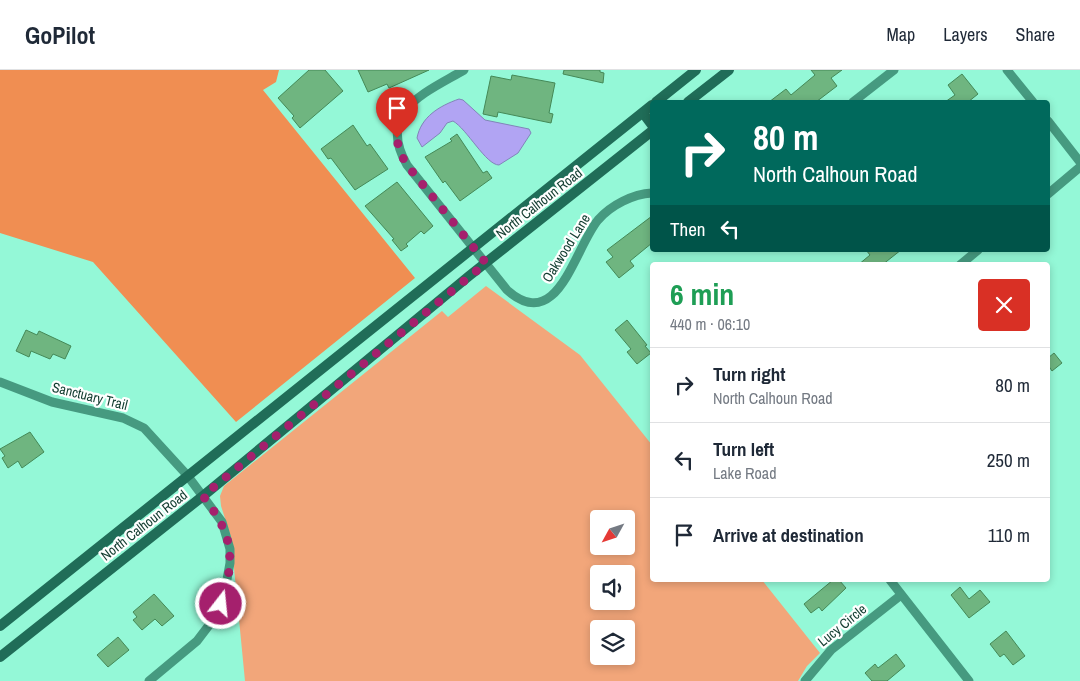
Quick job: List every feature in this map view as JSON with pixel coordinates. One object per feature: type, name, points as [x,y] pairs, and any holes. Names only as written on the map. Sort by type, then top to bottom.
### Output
[{"type":"main road","points":[[658,100],[696,70]]},
{"type":"main road","points":[[690,100],[728,70]]},
{"type":"main road","name":"North Calhoun Road","points":[[0,626],[650,107]]},
{"type":"main road","points":[[643,113],[650,122]]},
{"type":"main road","name":"North Calhoun Road","points":[[0,657],[203,496],[486,263],[650,133]]},
{"type":"street","name":"Oakwood Lane","points":[[464,70],[414,100],[398,123],[397,138],[399,151],[407,165],[516,298],[530,303],[546,300],[562,286],[592,228],[600,219],[622,202],[650,194]]},
{"type":"street","points":[[856,100],[894,70]]},
{"type":"street","points":[[1007,70],[1031,100]]},
{"type":"street","points":[[1050,124],[1080,162]]},
{"type":"street","points":[[1050,192],[1080,167]]},
{"type":"street","points":[[964,262],[976,252]]},
{"type":"street","name":"Sanctuary Trail","points":[[0,382],[52,402],[134,422],[153,436],[187,475],[216,513],[226,530],[230,563],[226,590],[216,616],[203,634],[149,681]]},
{"type":"street","points":[[891,582],[969,681]]},
{"type":"street","name":"Lucy Circle","points":[[805,681],[831,650],[901,595]]},
{"type":"shaded area","points":[[0,70],[279,70],[276,82],[263,90],[415,278],[236,422],[93,262],[0,233]]},
{"type":"shaded area","points":[[459,99],[463,100],[485,120],[529,129],[531,133],[518,153],[499,165],[494,163],[482,153],[453,121],[447,123],[440,133],[422,147],[417,138],[422,124],[432,113]]},
{"type":"shaded area","points":[[486,286],[580,355],[650,442],[650,582],[764,582],[820,653],[807,666],[798,681],[245,681],[231,537],[221,506],[220,496],[224,486],[442,311],[448,317]]},
{"type":"building","points":[[309,70],[325,70],[343,91],[300,128],[292,118],[294,116],[278,98]]},
{"type":"building","points":[[358,70],[429,70],[389,88],[387,84],[368,92]]},
{"type":"building","points":[[564,70],[600,70],[600,72],[604,73],[603,83],[563,74]]},
{"type":"building","points":[[811,70],[842,70],[831,78],[837,86],[819,100],[772,100],[786,89],[791,95],[815,75]]},
{"type":"building","points":[[962,74],[978,94],[970,100],[948,100],[955,95],[948,85]]},
{"type":"building","points":[[512,75],[555,83],[549,113],[553,114],[551,123],[498,112],[497,117],[483,114],[491,76],[511,80]]},
{"type":"building","points":[[353,125],[367,146],[370,144],[388,169],[355,190],[331,158],[328,159],[321,149]]},
{"type":"building","points":[[457,134],[483,173],[487,171],[492,178],[460,201],[445,181],[443,183],[425,157],[452,141],[450,139]]},
{"type":"building","points":[[397,182],[433,226],[424,234],[421,231],[401,251],[392,240],[394,239],[365,206]]},
{"type":"building","points":[[650,218],[650,245],[630,261],[634,266],[619,278],[606,262],[613,257],[607,250]]},
{"type":"building","points":[[868,252],[898,252],[886,262],[862,262],[870,255]]},
{"type":"building","points":[[627,320],[647,345],[645,346],[650,354],[637,364],[627,352],[631,349],[615,330]]},
{"type":"building","points":[[26,330],[37,335],[39,331],[71,346],[65,359],[53,354],[50,359],[31,351],[29,357],[16,351]]},
{"type":"building","points":[[1054,353],[1062,363],[1052,371],[1050,368],[1050,356]]},
{"type":"building","points":[[30,432],[44,452],[22,468],[18,461],[8,468],[2,458],[5,456],[0,449]]},
{"type":"building","points":[[831,582],[841,582],[846,588],[822,611],[819,607],[811,613],[804,604]]},
{"type":"building","points":[[960,587],[969,599],[980,590],[990,602],[969,618],[951,595]]},
{"type":"building","points":[[154,594],[174,616],[162,626],[155,619],[142,630],[133,620],[137,617],[133,612]]},
{"type":"building","points":[[1006,631],[1025,656],[1013,665],[1004,654],[1000,657],[990,644]]},
{"type":"building","points":[[118,637],[129,650],[108,667],[97,655]]},
{"type":"building","points":[[896,654],[905,666],[887,681],[872,681],[865,673],[875,664],[878,668]]},
{"type":"route","points":[[221,604],[229,576],[230,549],[226,530],[222,522],[203,496],[486,263],[407,165],[399,151],[397,138]]}]
